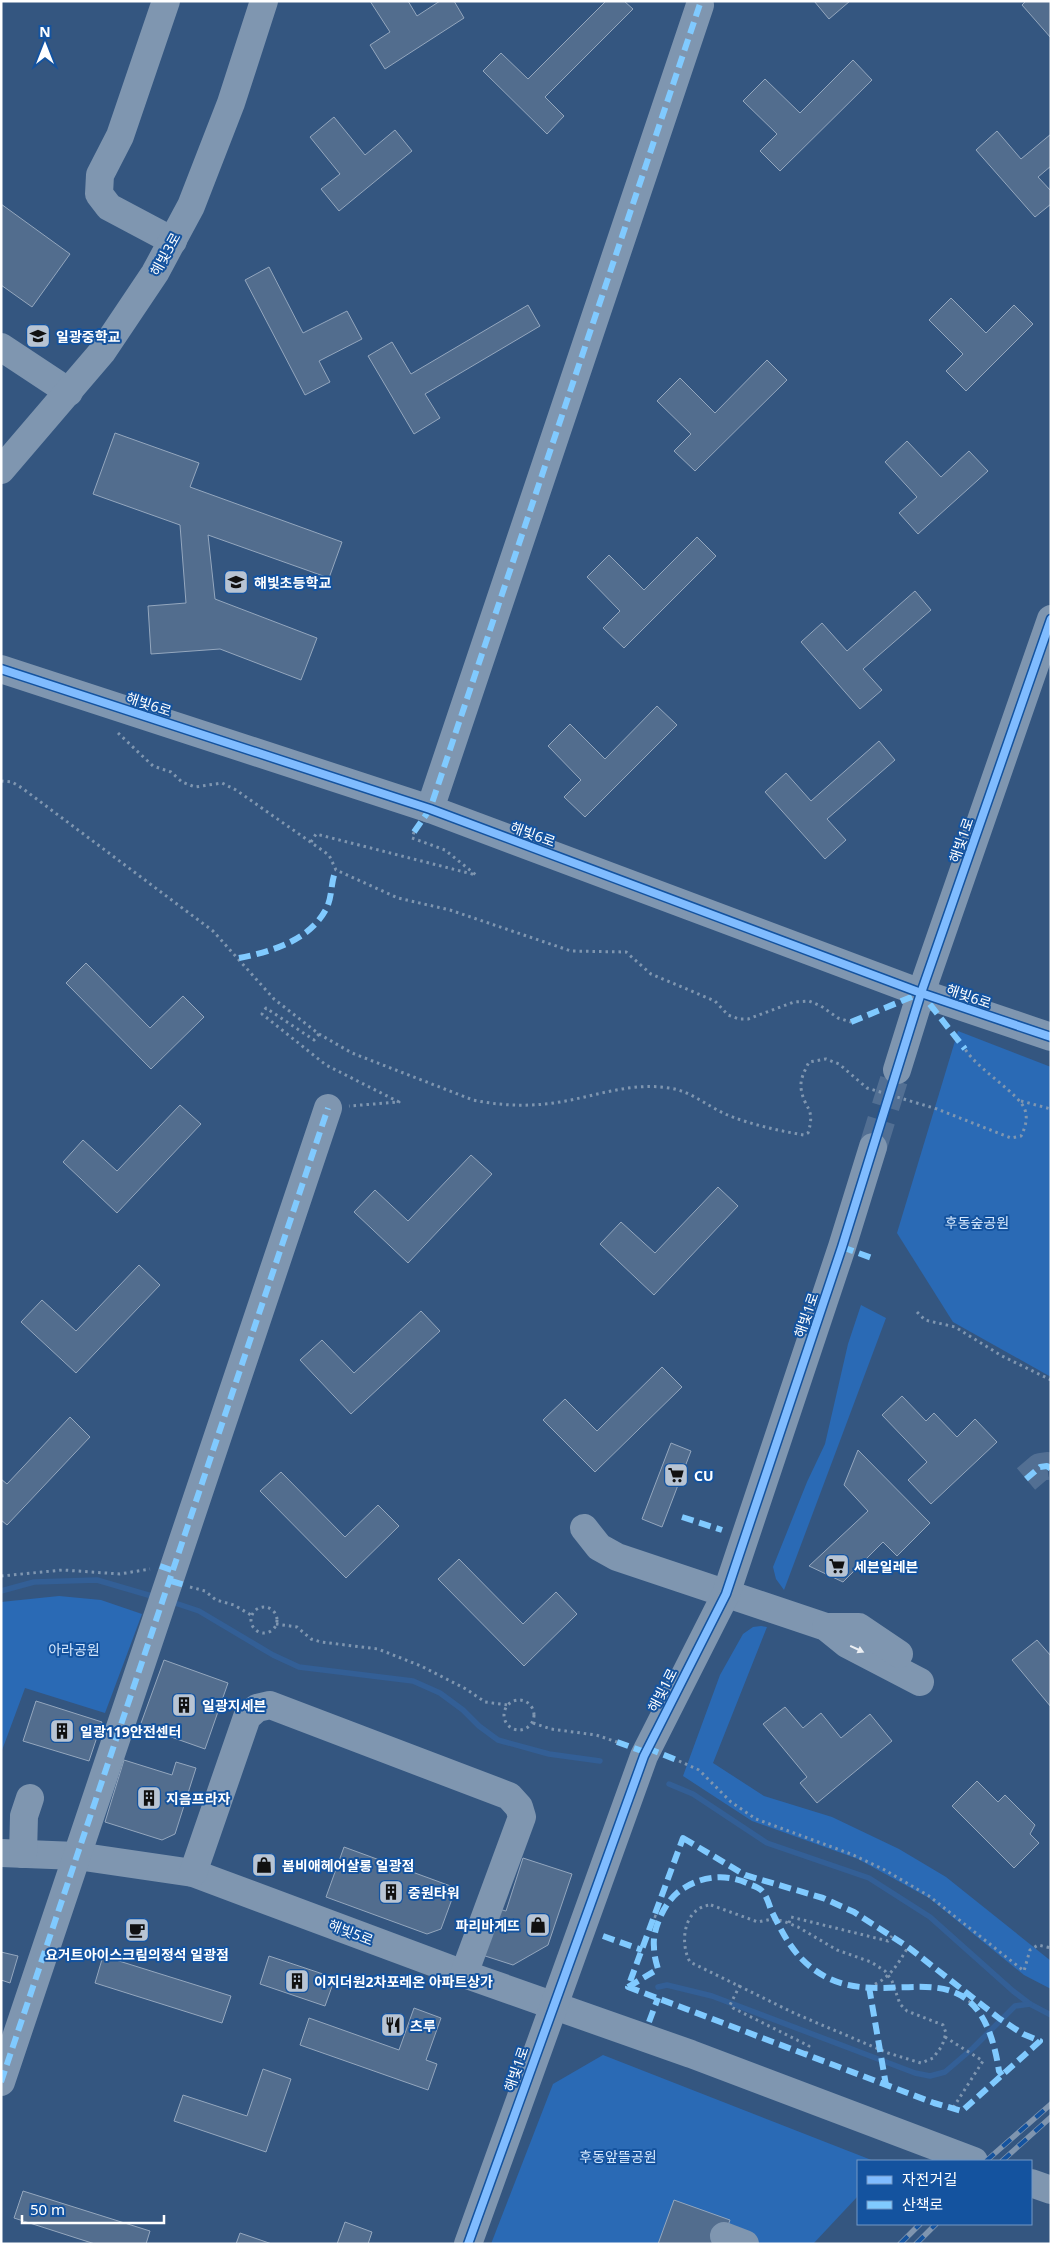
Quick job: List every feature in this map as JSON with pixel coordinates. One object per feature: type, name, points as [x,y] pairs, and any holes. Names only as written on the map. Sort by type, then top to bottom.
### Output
[{"type":"street","points":[[166,1],[120,136],[100,175],[99,194],[109,207],[172,241]]},
{"type":"street","name":"해빛3로","points":[[1,470],[102,352],[155,273],[191,206],[231,103],[264,1]]},
{"type":"street","points":[[430,809],[700,5]]},
{"type":"street","points":[[1,347],[69,392]]},
{"type":"street","name":"해빛1로","points":[[897,1070],[922,993],[1043,669],[1051,619]]},
{"type":"street","name":"해빛6로","points":[[1,669],[430,809],[922,993],[1051,1037]]},
{"type":"street","points":[[1,2082],[328,1108]]},
{"type":"street","name":"해빛1로","points":[[468,2244],[552,2006],[644,1756],[726,1594],[842,1248],[873,1147]]},
{"type":"street","points":[[584,1528],[599,1547],[617,1557],[826,1627],[847,1644],[922,1677]]},
{"type":"street","points":[[193,1873],[247,1717],[257,1708],[270,1705],[509,1796],[519,1806],[522,1817],[464,1974]]},
{"type":"street","points":[[12,1853],[30,1798]]},
{"type":"street","name":"해빛5로","points":[[12,1853],[77,1856],[193,1873],[552,2006],[691,2054],[971,2160]]},
{"type":"street","points":[[1032,2183],[1051,2190]]},
{"type":"path","points":[[109,730],[118,733],[153,766],[171,772],[182,782],[195,787],[222,783],[236,790],[329,855],[336,870],[398,898],[450,910],[571,951],[626,952],[651,974],[715,1001],[728,1015],[739,1019],[748,1019],[794,1002],[809,1002],[821,1006],[838,1018],[851,1022]]},
{"type":"path","points":[[1,782],[12,782],[22,788],[213,932],[274,999],[319,1034],[360,1057],[454,1094],[492,1104],[520,1106],[560,1102],[617,1089],[669,1088],[696,1096],[732,1117],[804,1135],[808,1133],[812,1112],[804,1100],[801,1086],[809,1062],[826,1059],[838,1064],[867,1088],[937,1109],[1011,1138],[1021,1136],[1026,1126],[1026,1111],[1020,1101],[988,1075],[965,1049]]},
{"type":"path","points":[[311,842],[316,834],[476,875],[445,850],[412,838],[414,832]]},
{"type":"path","points":[[319,1034],[314,1040],[266,1008],[262,1014],[326,1065],[399,1102],[328,1108]]},
{"type":"path","points":[[1020,1101],[1051,1109]]},
{"type":"path","points":[[917,1312],[925,1320],[955,1327],[1002,1356],[1051,1380]]},
{"type":"path","points":[[1,1576],[63,1570],[168,1580],[205,1591],[216,1600],[234,1605],[251,1615]]},
{"type":"path","points":[[259,1607],[271,1608],[277,1618],[276,1624],[268,1632],[256,1631],[250,1621],[251,1615],[259,1607]]},
{"type":"path","points":[[276,1624],[296,1626],[311,1639],[321,1642],[378,1649],[428,1670],[466,1689],[485,1702],[508,1705],[521,1700],[533,1708],[535,1716],[533,1723],[522,1731],[509,1727],[504,1716],[508,1705]]},
{"type":"path","points":[[533,1723],[550,1729],[596,1735],[617,1742]]},
{"type":"path","points":[[679,1761],[700,1770],[732,1802],[756,1819],[851,1854],[883,1869],[929,1896],[1024,1971],[1030,1950],[1038,1945],[1051,1948]]},
{"type":"path","points":[[743,1881],[745,1875]]},
{"type":"path","points":[[945,2037],[933,2058],[921,2063],[888,2053],[796,2014],[690,1962],[685,1953],[685,1935],[694,1911],[702,1906],[711,1905],[758,1922],[772,1919],[789,1923],[837,1950],[871,1962],[884,1971],[892,1981],[900,2004],[907,2011],[942,2025],[945,2037],[983,2061],[953,2108]]},
{"type":"path","points":[[654,1916],[660,1918]]},
{"type":"path","points":[[789,1923],[791,1916],[888,1941],[892,1936]]},
{"type":"path","points":[[869,1987],[881,1982],[894,1971],[908,1947]]},
{"type":"path","points":[[740,1985],[730,2005],[809,2046],[806,2054]]},
{"type":"path","points":[[968,2003],[973,1998]]},
{"type":"green space","name":"후동숲공원","points":[[958,1031],[1051,1067],[1051,1377],[953,1322],[897,1233]]},
{"type":"green space","points":[[861,1305],[886,1318],[784,1590],[776,1579],[773,1567],[807,1482],[825,1444],[848,1344]]},
{"type":"green space","name":"아라공원","points":[[59,1596],[101,1600],[142,1614],[105,1713],[25,1688],[1,1753],[1,1602]]},
{"type":"green space","points":[[753,1627],[767,1627],[713,1763],[764,1796],[832,1817],[899,1849],[946,1877],[1051,1961],[1051,1989],[1024,1975],[929,1898],[858,1859],[752,1821],[683,1776],[720,1675],[743,1634]]},
{"type":"green space","name":"후동앞뜰공원","points":[[603,2055],[871,2160],[857,2160],[857,2197],[813,2244],[491,2244],[553,2084]]},
{"type":"building","points":[[370,1],[408,1],[417,16],[440,1],[454,1],[464,18],[385,69],[370,45],[390,32]]},
{"type":"building","points":[[606,1],[624,1],[633,9],[545,97],[564,116],[547,134],[483,71],[501,53],[528,79]]},
{"type":"building","points":[[814,1],[850,1],[829,19]]},
{"type":"building","points":[[1026,1],[1051,1],[1051,38],[1022,5]]},
{"type":"building","points":[[853,60],[872,80],[780,171],[760,151],[777,134],[743,101],[765,79],[800,113]]},
{"type":"building","points":[[334,117],[365,155],[395,130],[412,151],[339,211],[321,189],[340,174],[310,137]]},
{"type":"building","points":[[997,131],[1021,159],[1051,134],[1051,166],[1038,177],[1051,191],[1051,204],[1035,217],[976,150]]},
{"type":"building","points":[[1,204],[70,254],[32,307],[1,285]]},
{"type":"building","points":[[269,267],[303,333],[347,311],[362,339],[319,361],[330,382],[305,395],[245,280]]},
{"type":"building","points":[[951,298],[986,333],[1014,305],[1033,324],[966,391],[946,371],[963,354],[929,320]]},
{"type":"building","points":[[528,305],[540,326],[425,394],[440,418],[414,434],[368,356],[392,342],[411,374]]},
{"type":"building","points":[[767,360],[787,380],[695,471],[674,451],[691,434],[657,401],[680,378],[715,413]]},
{"type":"building","points":[[115,433],[199,463],[190,487],[342,542],[329,578],[208,535],[215,599],[317,638],[301,680],[220,649],[151,654],[148,606],[186,603],[180,525],[93,494]]},
{"type":"building","points":[[907,441],[941,477],[969,451],[988,471],[918,534],[899,513],[917,497],[885,462]]},
{"type":"building","points":[[697,537],[716,556],[624,648],[603,628],[620,611],[587,577],[609,555],[644,590]]},
{"type":"building","points":[[915,591],[931,610],[863,669],[882,690],[860,709],[801,642],[822,623],[847,651]]},
{"type":"building","points":[[657,706],[677,725],[585,817],[564,797],[581,780],[548,746],[570,724],[605,759]]},
{"type":"building","points":[[879,741],[895,760],[827,819],[846,840],[825,859],[765,792],[786,773],[811,801]]},
{"type":"building","points":[[86,963],[150,1028],[183,996],[204,1017],[151,1069],[66,983]]},
{"type":"building","points":[[180,1105],[201,1124],[117,1213],[63,1162],[83,1140],[117,1171]]},
{"type":"building","points":[[471,1155],[492,1174],[408,1263],[354,1212],[375,1190],[408,1221]]},
{"type":"building","points":[[718,1187],[738,1206],[654,1295],[600,1244],[621,1222],[655,1253]]},
{"type":"building","points":[[139,1265],[160,1285],[76,1373],[21,1322],[42,1300],[76,1331]]},
{"type":"building","points":[[421,1311],[440,1331],[351,1414],[300,1360],[322,1340],[354,1373]]},
{"type":"building","points":[[662,1367],[682,1387],[595,1472],[543,1420],[565,1399],[597,1431]]},
{"type":"building","points":[[902,1396],[926,1421],[934,1413],[957,1437],[975,1419],[997,1442],[931,1504],[908,1480],[927,1462],[882,1415]]},
{"type":"building","points":[[70,1417],[90,1437],[7,1525],[1,1520],[1,1479],[7,1484]]},
{"type":"building","points":[[671,1443],[691,1451],[662,1527],[642,1519]]},
{"type":"building","points":[[858,1450],[930,1523],[897,1556],[883,1542],[843,1582],[809,1566],[868,1511],[844,1485]]},
{"type":"building","points":[[281,1472],[345,1537],[378,1505],[399,1526],[346,1578],[260,1491]]},
{"type":"building","points":[[459,1559],[523,1624],[556,1592],[577,1614],[524,1666],[438,1579]]},
{"type":"building","points":[[1037,1640],[1051,1656],[1051,1707],[1012,1660]]},
{"type":"building","name":"일광지세븐","points":[[164,1660],[228,1683],[205,1749],[140,1726]]},
{"type":"building","name":"일광119안전센터","points":[[36,1701],[102,1722],[89,1761],[23,1741]]},
{"type":"building","points":[[785,1707],[803,1728],[821,1713],[841,1738],[870,1714],[892,1741],[817,1803],[800,1783],[807,1777],[763,1724]]},
{"type":"building","name":"지음프라자","points":[[124,1760],[172,1775],[176,1762],[196,1768],[175,1834],[162,1840],[105,1822]]},
{"type":"building","points":[[977,1781],[998,1802],[1005,1795],[1035,1825],[1030,1834],[1039,1843],[1014,1868],[952,1806]]},
{"type":"building","name":"중원타워","points":[[344,1847],[456,1888],[441,1929],[427,1934],[326,1897]]},
{"type":"building","points":[[523,1858],[572,1874],[548,1945],[513,1965],[479,1954],[495,1908],[506,1911]]},
{"type":"building","points":[[1,1952],[18,1956],[10,1983],[1,1980]]},
{"type":"building","points":[[103,1956],[231,1996],[222,2023],[95,1983]]},
{"type":"building","name":"이지더원2차포레온 아파트상가","points":[[269,1956],[335,1978],[325,2006],[260,1984]]},
{"type":"building","points":[[414,2008],[441,2018],[426,2060],[437,2064],[428,2090],[300,2045],[309,2018],[399,2050]]},
{"type":"building","points":[[263,2069],[291,2079],[266,2152],[174,2121],[183,2095],[247,2116]]},
{"type":"building","points":[[23,2191],[150,2231],[146,2244],[95,2244],[14,2218]]},
{"type":"building","points":[[674,2200],[730,2220],[721,2244],[658,2244]]},
{"type":"building","points":[[345,2222],[372,2232],[368,2244],[337,2244]]},
{"type":"building","points":[[240,2233],[272,2244],[236,2244]]},
{"type":"waterway","points":[[1,1591],[34,1582],[97,1580],[155,1597]]},
{"type":"waterway","points":[[169,1601],[199,1611],[273,1655],[299,1667],[413,1681],[440,1693],[498,1740],[549,1754],[600,1761]]},
{"type":"waterway","points":[[669,1784],[693,1794],[767,1843],[869,1878],[930,1917],[1013,1991],[1030,2004],[1051,2015]]},
{"type":"waterway","points":[[658,1987],[667,1985],[712,1996],[915,2073],[930,2076],[945,2072],[973,2048],[1015,2006],[1030,2004]]},
{"type":"tunnel","points":[[873,1147],[897,1070]]},
{"type":"tunnel","points":[[1026,1479],[1040,1467],[1047,1466],[1051,1469]]},
{"type":"railway","points":[[987,2160],[1051,2104]]},
{"type":"railway","points":[[1003,2160],[1051,2117]]},
{"type":"railway","points":[[900,2244],[919,2225]]},
{"type":"railway","points":[[916,2244],[935,2225]]},
{"type":"marked path","points":[[414,832],[430,809],[701,1]]},
{"type":"marked path","points":[[239,958],[287,944],[309,930],[328,906],[336,870]]},
{"type":"marked path","points":[[851,1022],[921,993],[965,1049]]},
{"type":"marked path","points":[[1,2082],[328,1108]]},
{"type":"marked path","points":[[842,1247],[872,1258]]},
{"type":"marked path","points":[[1026,1479],[1040,1467],[1047,1466],[1051,1469]]},
{"type":"marked path","points":[[682,1517],[722,1530]]},
{"type":"marked path","points":[[160,1566],[174,1571]]},
{"type":"marked path","points":[[171,1581],[185,1585]]},
{"type":"marked path","points":[[617,1742],[645,1752]]},
{"type":"marked path","points":[[647,1748],[679,1761]]},
{"type":"marked path","points":[[683,1838],[745,1875],[823,1898],[854,1912],[908,1947],[1000,2019],[1023,2034],[1040,2041],[962,2111],[934,2103],[628,1987],[683,1838]]},
{"type":"marked path","points":[[628,1987],[658,1969],[654,1950],[655,1933],[663,1910],[672,1898],[685,1887],[694,1883],[712,1878],[732,1878],[761,1890],[793,1949],[812,1968],[840,1983],[868,1988],[924,1987],[949,1990],[970,2002],[988,2028],[999,2071],[1002,2075]]},
{"type":"marked path","points":[[603,1936],[642,1950]]},
{"type":"marked path","points":[[869,1987],[886,2085]]},
{"type":"marked path","points":[[649,2022],[658,1998]]},
{"type":"cycle path","points":[[468,2244],[644,1756],[726,1594],[842,1247],[921,993],[1051,619]]},
{"type":"cycle path","points":[[1,669],[430,809],[921,993],[1051,1037]]},
{"type":"place","name":"일광중학교","points":[[38,336]]},
{"type":"place","name":"해빛초등학교","points":[[236,582]]},
{"type":"place","name":"CU","points":[[676,1475]]},
{"type":"place","name":"세븐일레븐","points":[[837,1566]]},
{"type":"place","name":"일광지세븐","points":[[184,1705]]},
{"type":"place","name":"일광119안전센터","points":[[62,1731]]},
{"type":"place","name":"지음프라자","points":[[149,1798]]},
{"type":"place","name":"봄비애헤어살롱 일광점","points":[[264,1865]]},
{"type":"place","name":"중원타워","points":[[391,1892]]},
{"type":"place","name":"파리바게뜨","points":[[538,1925]]},
{"type":"place","name":"요거트아이스크림의정석 일광점","points":[[137,1930]]},
{"type":"place","name":"이지더원2차포레온 아파트상가","points":[[297,1981]]},
{"type":"place","name":"츠루","points":[[393,2025]]}]
